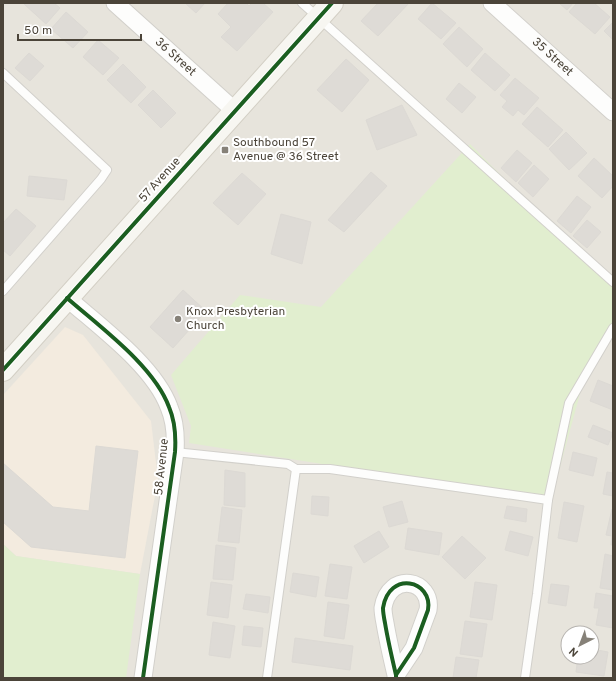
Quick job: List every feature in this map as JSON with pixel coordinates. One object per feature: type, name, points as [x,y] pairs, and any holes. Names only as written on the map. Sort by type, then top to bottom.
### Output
[{"type":"street","name":"36 Street","points":[[116,3],[235,111]]},
{"type":"street","name":"35 Street","points":[[492,3],[613,112]]},
{"type":"street","name":"57 Avenue","points":[[3,370],[325,10]]},
{"type":"street","name":"58 Avenue","points":[[68,298],[136,360],[161,390],[170,407],[174,426],[176,440],[175,452],[143,678]]},
{"type":"street","points":[[408,582],[414,584],[423,591],[428,598],[429,605],[414,648],[396,676],[388,643],[383,610],[387,595],[393,588],[408,582]]},
{"type":"lane","points":[[302,3],[325,10],[613,282]]},
{"type":"lane","points":[[3,73],[107,170],[102,179],[3,291]]},
{"type":"lane","points":[[525,678],[548,500],[569,403],[613,328]]},
{"type":"lane","points":[[175,452],[288,464],[296,469],[330,469],[548,500]]},
{"type":"lane","points":[[267,678],[296,469]]},
{"type":"shaded area","points":[[3,3],[613,3],[613,678],[3,678]]},
{"type":"shaded area","points":[[65,327],[83,335],[151,421],[158,480],[140,574],[16,556],[3,544],[3,395]]},
{"type":"green space","points":[[470,144],[613,288],[613,335],[584,379],[551,500],[189,443],[191,426],[171,375],[240,295],[321,307]]},
{"type":"green space","points":[[3,544],[16,556],[140,574],[126,678],[3,678]]},
{"type":"building","points":[[54,3],[60,8],[46,24],[24,4]]},
{"type":"building","points":[[185,3],[205,3],[196,13]]},
{"type":"building","points":[[228,3],[246,3],[249,6],[252,3],[263,3],[273,12],[237,51],[221,37],[231,27],[218,14]]},
{"type":"building","points":[[378,3],[409,3],[378,36],[361,21]]},
{"type":"building","points":[[432,3],[456,23],[441,39],[418,19]]},
{"type":"building","points":[[559,3],[573,3],[567,10]]},
{"type":"building","points":[[577,3],[594,3],[610,17],[595,34],[569,12]]},
{"type":"building","points":[[66,12],[88,32],[73,48],[51,29]]},
{"type":"building","points":[[613,22],[613,40],[604,31]]},
{"type":"building","points":[[459,27],[483,49],[467,67],[443,44]]},
{"type":"building","points":[[98,40],[119,58],[103,75],[83,57]]},
{"type":"building","points":[[29,53],[44,66],[30,81],[15,68]]},
{"type":"building","points":[[485,53],[510,75],[495,91],[471,70]]},
{"type":"building","points":[[346,59],[369,80],[342,112],[317,90]]},
{"type":"building","points":[[123,64],[146,87],[131,103],[107,80]]},
{"type":"building","points":[[515,78],[539,98],[524,115],[518,110],[513,116],[502,107],[507,101],[500,95]]},
{"type":"building","points":[[459,83],[476,97],[462,113],[446,99]]},
{"type":"building","points":[[153,90],[176,113],[161,128],[138,105]]},
{"type":"building","points":[[402,105],[417,135],[377,150],[366,120]]},
{"type":"building","points":[[537,107],[563,130],[548,147],[522,124]]},
{"type":"building","points":[[566,132],[587,153],[569,170],[549,149]]},
{"type":"building","points":[[517,150],[532,163],[516,182],[501,168]]},
{"type":"building","points":[[594,158],[613,176],[613,186],[602,198],[578,176]]},
{"type":"building","points":[[534,165],[549,179],[533,197],[518,183]]},
{"type":"building","points":[[371,172],[387,186],[344,232],[328,220]]},
{"type":"building","points":[[242,173],[266,194],[238,225],[213,203]]},
{"type":"building","points":[[29,176],[67,180],[64,200],[27,196]]},
{"type":"building","points":[[577,196],[591,207],[571,233],[557,221]]},
{"type":"building","points":[[16,209],[36,226],[10,256],[3,250],[3,223]]},
{"type":"building","points":[[281,214],[311,222],[302,264],[271,254]]},
{"type":"building","points":[[587,220],[601,232],[587,248],[573,236]]},
{"type":"building","name":"Knox Presbyterian Church","points":[[183,290],[206,311],[173,348],[150,327]]},
{"type":"building","points":[[598,380],[613,386],[613,410],[590,401]]},
{"type":"building","points":[[593,425],[613,433],[608,445],[588,437]]},
{"type":"building","points":[[96,446],[138,451],[125,558],[31,547],[3,522],[3,463],[53,507],[89,511]]},
{"type":"building","points":[[573,452],[597,458],[593,476],[569,470]]},
{"type":"building","points":[[225,470],[245,473],[245,507],[224,505]]},
{"type":"building","points":[[607,472],[613,473],[613,496],[603,494]]},
{"type":"building","points":[[312,496],[329,497],[328,516],[311,514]]},
{"type":"building","points":[[402,501],[408,522],[389,527],[383,507]]},
{"type":"building","points":[[564,502],[584,506],[577,542],[558,538]]},
{"type":"building","points":[[507,506],[527,509],[526,522],[504,518]]},
{"type":"building","points":[[222,507],[242,510],[239,543],[218,541]]},
{"type":"building","points":[[612,509],[613,545],[611,545],[612,536],[606,535]]},
{"type":"building","points":[[408,528],[442,533],[439,555],[405,549]]},
{"type":"building","points":[[379,531],[389,547],[364,563],[354,546]]},
{"type":"building","points":[[510,531],[533,537],[528,556],[505,550]]},
{"type":"building","points":[[462,536],[486,558],[465,579],[442,557]]},
{"type":"building","points":[[216,545],[236,548],[233,580],[213,579]]},
{"type":"building","points":[[605,554],[613,556],[613,590],[600,588]]},
{"type":"building","points":[[330,564],[352,567],[347,599],[325,596]]},
{"type":"building","points":[[293,573],[319,577],[316,597],[290,592]]},
{"type":"building","points":[[211,582],[232,585],[228,618],[207,615]]},
{"type":"building","points":[[475,582],[497,585],[492,620],[470,617]]},
{"type":"building","points":[[551,584],[569,586],[566,606],[548,603]]},
{"type":"building","points":[[596,593],[613,596],[613,628],[596,625],[599,608],[594,608]]},
{"type":"building","points":[[246,594],[270,597],[268,613],[243,609]]},
{"type":"building","points":[[328,602],[349,605],[344,639],[324,636]]},
{"type":"building","points":[[465,621],[487,624],[482,657],[460,654]]},
{"type":"building","points":[[213,622],[235,626],[230,658],[209,655]]},
{"type":"building","points":[[244,626],[263,628],[261,647],[242,645]]},
{"type":"building","points":[[295,638],[353,646],[350,670],[292,662]]},
{"type":"building","points":[[600,650],[608,652],[604,676],[576,672],[577,665],[600,665]]},
{"type":"building","points":[[456,657],[479,660],[476,678],[453,678]]},
{"type":"cycle path","points":[[3,370],[332,3]]},
{"type":"cycle path","points":[[67,298],[110,334],[139,362],[162,392],[174,423],[175,452],[143,678]]},
{"type":"cycle path","points":[[396,675],[414,648],[428,610],[428,600],[424,592],[418,586],[410,584],[401,584],[393,588],[387,596],[383,608],[396,678]]},
{"type":"place","name":"Southbound 57 Avenue @ 36 Street","points":[[225,150]]},
{"type":"place","name":"Knox Presbyterian Church","points":[[178,319]]}]
